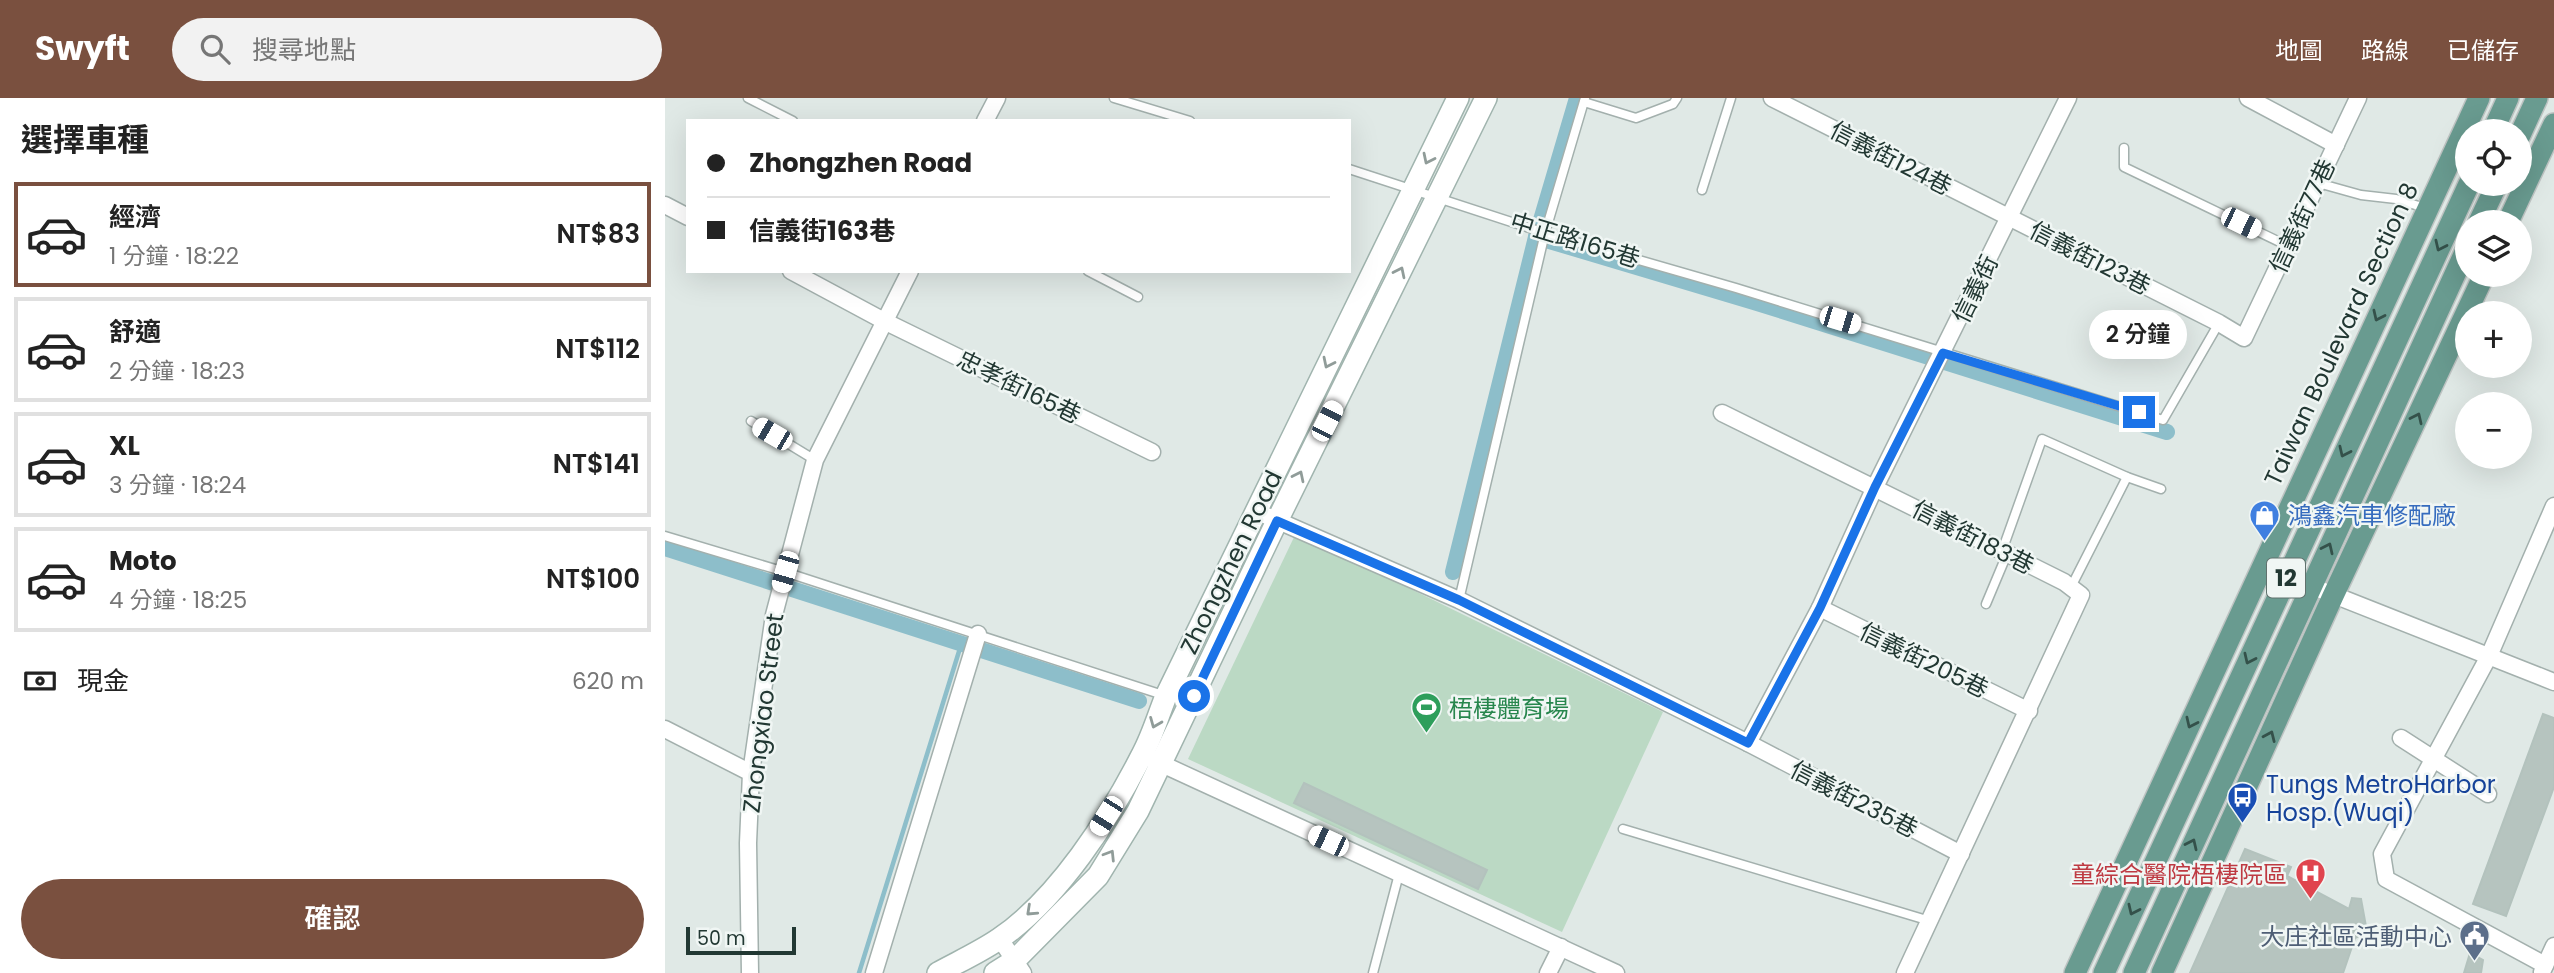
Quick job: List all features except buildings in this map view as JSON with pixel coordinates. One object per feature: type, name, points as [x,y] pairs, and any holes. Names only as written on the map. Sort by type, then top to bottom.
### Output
[{"type":"main road","name":"Taiwan Boulevard Section 8","points":[[2075,973],[2479,98]]},
{"type":"main road","points":[[2498,119],[2508,98]]},
{"type":"main road","points":[[2527,119],[2537,98]]},
{"type":"main road","points":[[2514,210],[2554,124]]},
{"type":"main road","name":"12","points":[[2104,973],[2463,196]]},
{"type":"main road","name":"12","points":[[2133,973],[2455,274]]},
{"type":"main road","name":"12","points":[[2162,973],[2333,596],[2478,287]]},
{"type":"street","points":[[986,119],[997,98]]},
{"type":"street","name":"Zhongzhen Road","points":[[938,973],[1000,939],[1056,888],[1082,852],[1143,754],[1166,696],[1458,98]]},
{"type":"street","name":"Zhongzhen Road","points":[[995,973],[1019,967],[1098,876],[1138,811],[1277,521],[1486,98]]},
{"type":"street","name":"信義街124巷","points":[[1772,98],[2011,217]]},
{"type":"street","name":"信義街","points":[[1748,743],[1820,608],[1875,487],[2068,98]]},
{"type":"street","name":"信義街77巷","points":[[2244,338],[2336,145],[2266,102],[2248,98]]},
{"type":"street","points":[[2336,145],[2358,98]]},
{"type":"street","points":[[665,205],[686,216]]},
{"type":"street","name":"信義街123巷","points":[[2011,217],[2244,338]]},
{"type":"street","name":"忠孝街165巷","points":[[795,273],[1152,452]]},
{"type":"street","name":"Zhongxiao Street","points":[[750,973],[748,843],[751,773],[773,615],[815,460],[909,273]]},
{"type":"street","name":"信義街183巷","points":[[1722,413],[2071,587]]},
{"type":"street","points":[[2554,507],[2489,656],[2382,854],[2386,879],[2543,969],[2554,946]]},
{"type":"street","points":[[1255,511],[1459,600],[1748,743]]},
{"type":"street","points":[[2263,567],[2554,682]]},
{"type":"street","points":[[1905,973],[2081,595],[2071,587]]},
{"type":"street","name":"信義街205巷","points":[[1820,608],[2029,711]]},
{"type":"street","points":[[874,973],[978,634]]},
{"type":"street","points":[[665,729],[751,773]]},
{"type":"street","points":[[2401,738],[2488,794]]},
{"type":"street","name":"信義街235巷","points":[[1748,743],[1961,854]]},
{"type":"street","points":[[1143,754],[1161,766],[1616,973]]},
{"type":"street","points":[[1000,939],[1019,967]]},
{"type":"street","points":[[1548,973],[1561,947]]},
{"type":"lane","points":[[748,98],[789,119]]},
{"type":"lane","points":[[1114,98],[1183,119]]},
{"type":"lane","points":[[1459,600],[1545,233],[1585,100],[1636,118],[1673,104],[1677,98]]},
{"type":"lane","points":[[1702,190],[1731,98]]},
{"type":"lane","points":[[2124,148],[2124,167],[2288,246]]},
{"type":"lane","name":"中正路165巷","points":[[1351,170],[1545,233],[1736,288],[2163,420],[2219,323]]},
{"type":"lane","points":[[2318,183],[2361,195],[2396,199],[2428,209]]},
{"type":"lane","points":[[1092,273],[1137,297]]},
{"type":"lane","points":[[751,421],[815,460]]},
{"type":"lane","points":[[1986,604],[2042,439],[2127,477],[2161,489]]},
{"type":"lane","points":[[2071,587],[2127,477]]},
{"type":"lane","points":[[665,536],[785,572],[1166,696]]},
{"type":"lane","points":[[1623,828],[1930,921]]},
{"type":"lane","points":[[1373,973],[1399,874]]},
{"type":"green space","name":"梧棲體育場","points":[[1296,533],[1663,712],[1562,932],[1188,759]]},
{"type":"waterway","points":[[1453,572],[1536,237],[1577,98]]},
{"type":"waterway","points":[[1536,237],[1754,302],[2167,432]]},
{"type":"waterway","points":[[665,548],[1139,701]]},
{"type":"waterway","points":[[859,973],[961,645]]},
{"type":"place","name":"鴻鑫汽車修配廠","points":[[2265,542]]},
{"type":"place","name":"梧棲體育場","points":[[1426,735]]},
{"type":"place","name":"Tungs MetroHarbor Hosp.(Wuqi)","points":[[2243,825]]},
{"type":"place","name":"童綜合醫院梧棲院區","points":[[2310,901]]},
{"type":"place","name":"大庄社區活動中心","points":[[2475,963]]},
{"type":"route","points":[[1194,696],[1277,521],[1459,600],[1748,743],[1820,608],[1875,487],[1943,353],[2139,412]]}]
